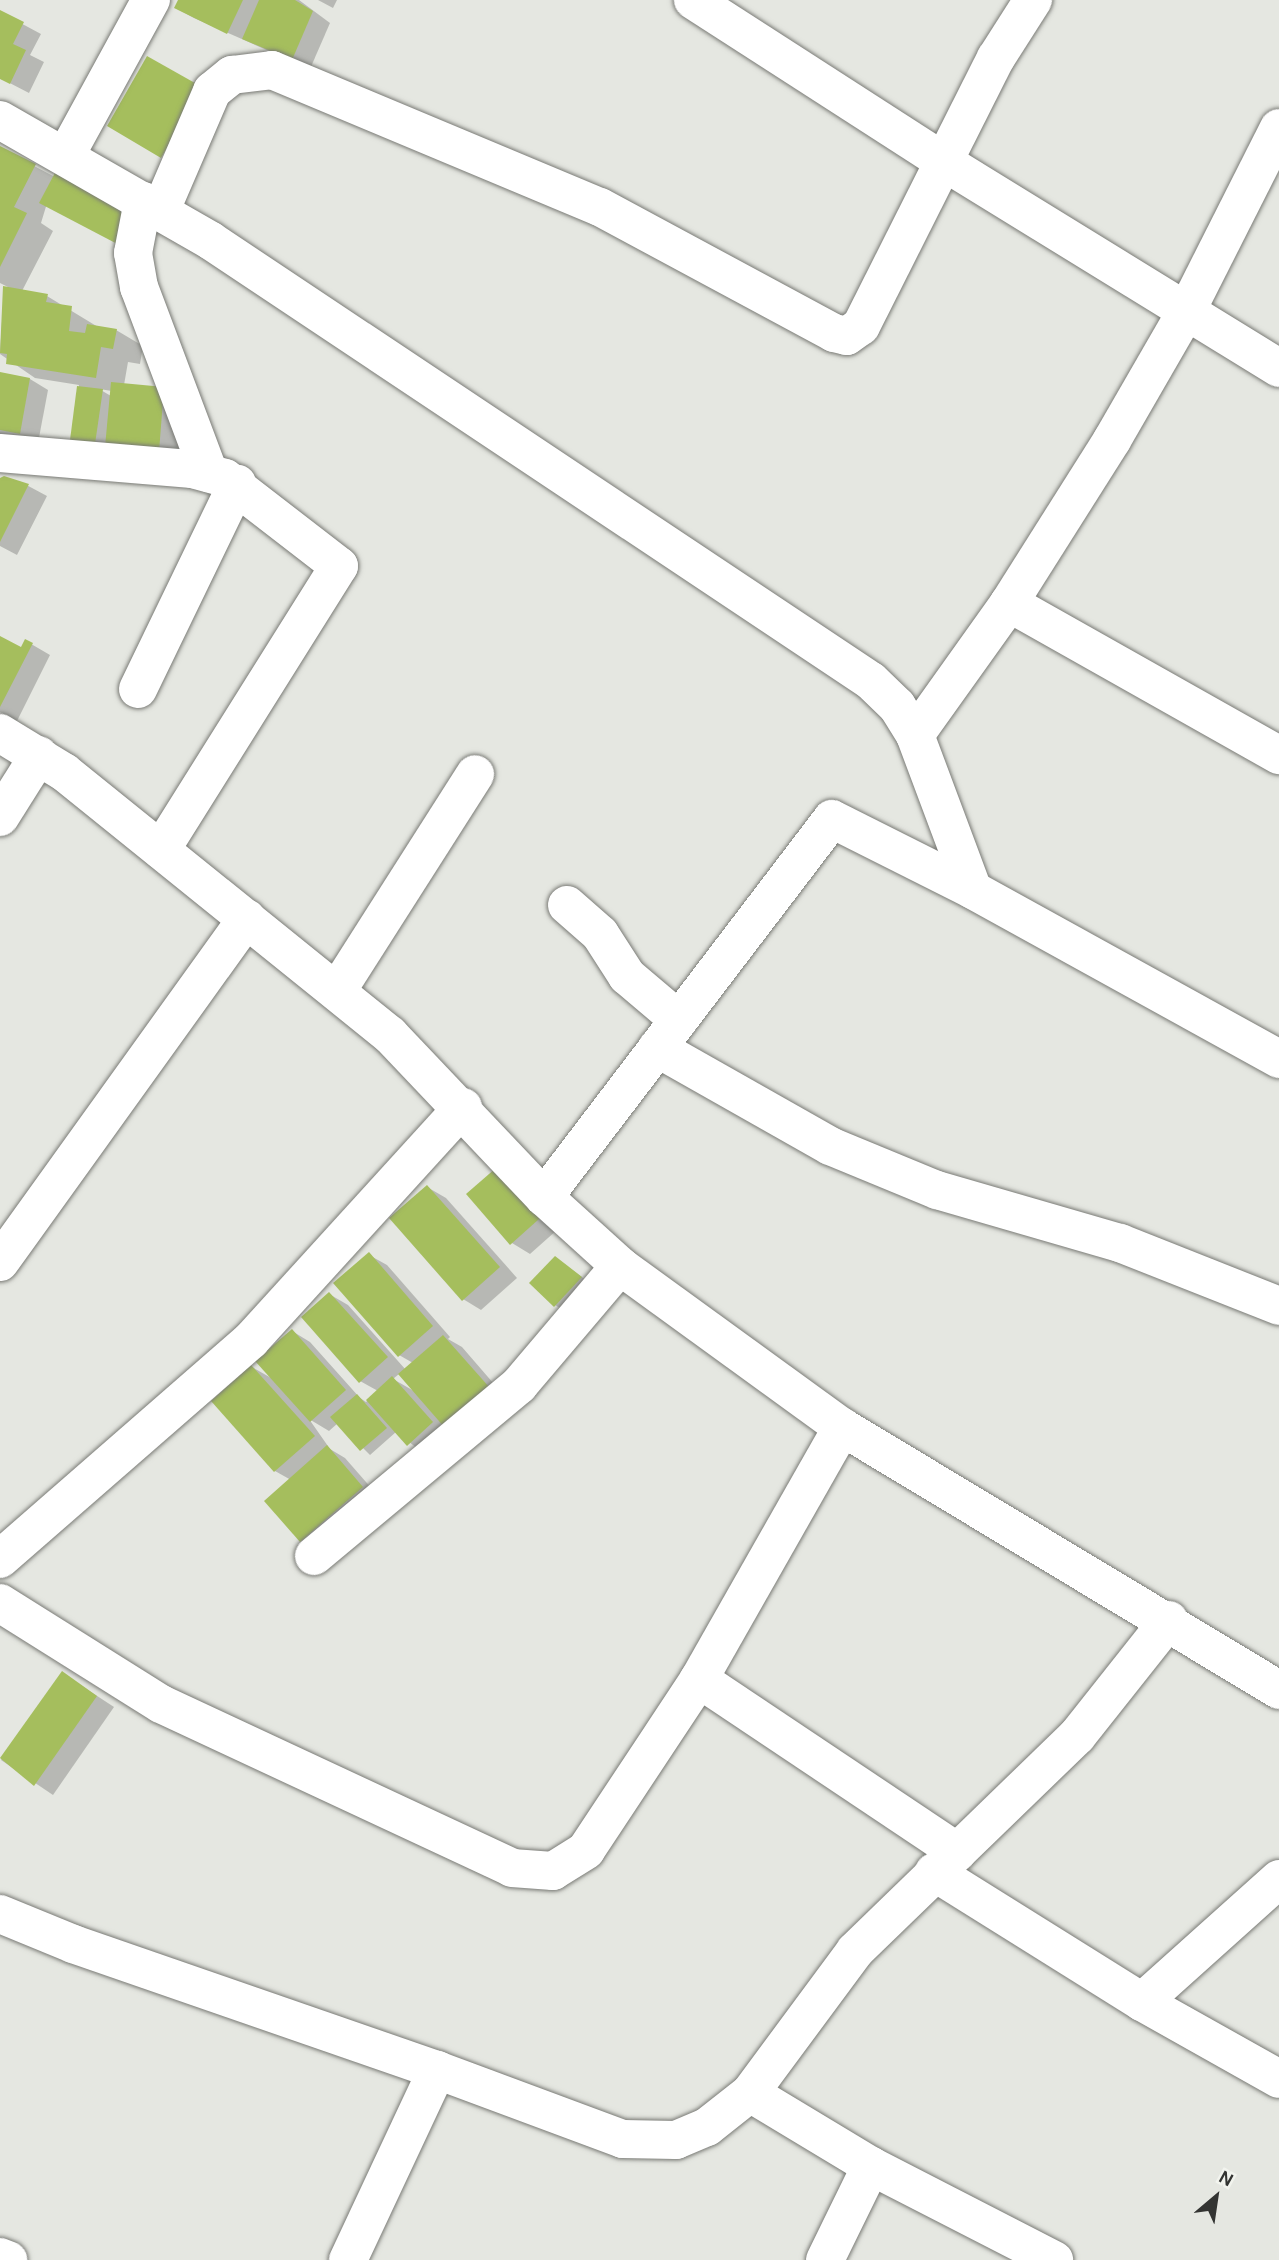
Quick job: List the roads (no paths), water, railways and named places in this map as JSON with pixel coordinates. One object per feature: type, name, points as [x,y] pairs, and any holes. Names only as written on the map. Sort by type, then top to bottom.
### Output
[{"type":"street","points":[[66,155],[150,0]]},
{"type":"street","points":[[693,0],[944,162],[1279,368]]},
{"type":"street","points":[[161,850],[339,566],[223,478],[139,287],[133,253],[152,207],[212,91],[232,75],[272,70],[600,207],[834,333],[847,336],[861,326],[996,58],[1033,0]]},
{"type":"street","points":[[0,120],[66,155],[211,241],[871,681],[897,706],[915,735],[973,890]]},
{"type":"street","points":[[915,735],[1009,603],[1186,312],[1279,128]]},
{"type":"street","points":[[0,453],[223,478]]},
{"type":"street","points":[[138,689],[223,478]]},
{"type":"street","points":[[1009,603],[1279,755]]},
{"type":"street","points":[[0,733],[39,755],[247,918],[390,1035],[463,1107],[544,1197],[620,1266],[842,1427],[1170,1620],[1279,1689]]},
{"type":"street","points":[[0,817],[39,755]]},
{"type":"street","points":[[337,991],[475,774]]},
{"type":"street","points":[[544,1197],[832,819],[973,890],[1279,1059]]},
{"type":"street","points":[[566,905],[600,934],[668,1034],[830,1146],[937,1190],[1120,1243],[1279,1306]]},
{"type":"street","points":[[0,1262],[247,918]]},
{"type":"street","points":[[0,1559],[251,1340],[340,1248],[463,1107]]},
{"type":"street","points":[[314,1556],[519,1385],[620,1266]]},
{"type":"street","points":[[0,1603],[161,1704],[525,1872],[553,1871],[586,1850],[699,1679],[842,1427]]},
{"type":"street","points":[[0,1914],[73,1944],[640,2142],[692,2135],[750,2093],[855,1951],[1077,1736],[1170,1620]]},
{"type":"street","points":[[699,1679],[946,1862],[1142,2002],[1279,2079]]},
{"type":"street","points":[[1142,2002],[1279,1879]]},
{"type":"street","points":[[348,2260],[438,2070]]},
{"type":"street","points":[[750,2093],[872,2166],[1054,2260]]},
{"type":"street","points":[[825,2260],[872,2166]]},
{"type":"street","points":[[0,2257],[8,2260]]}]
